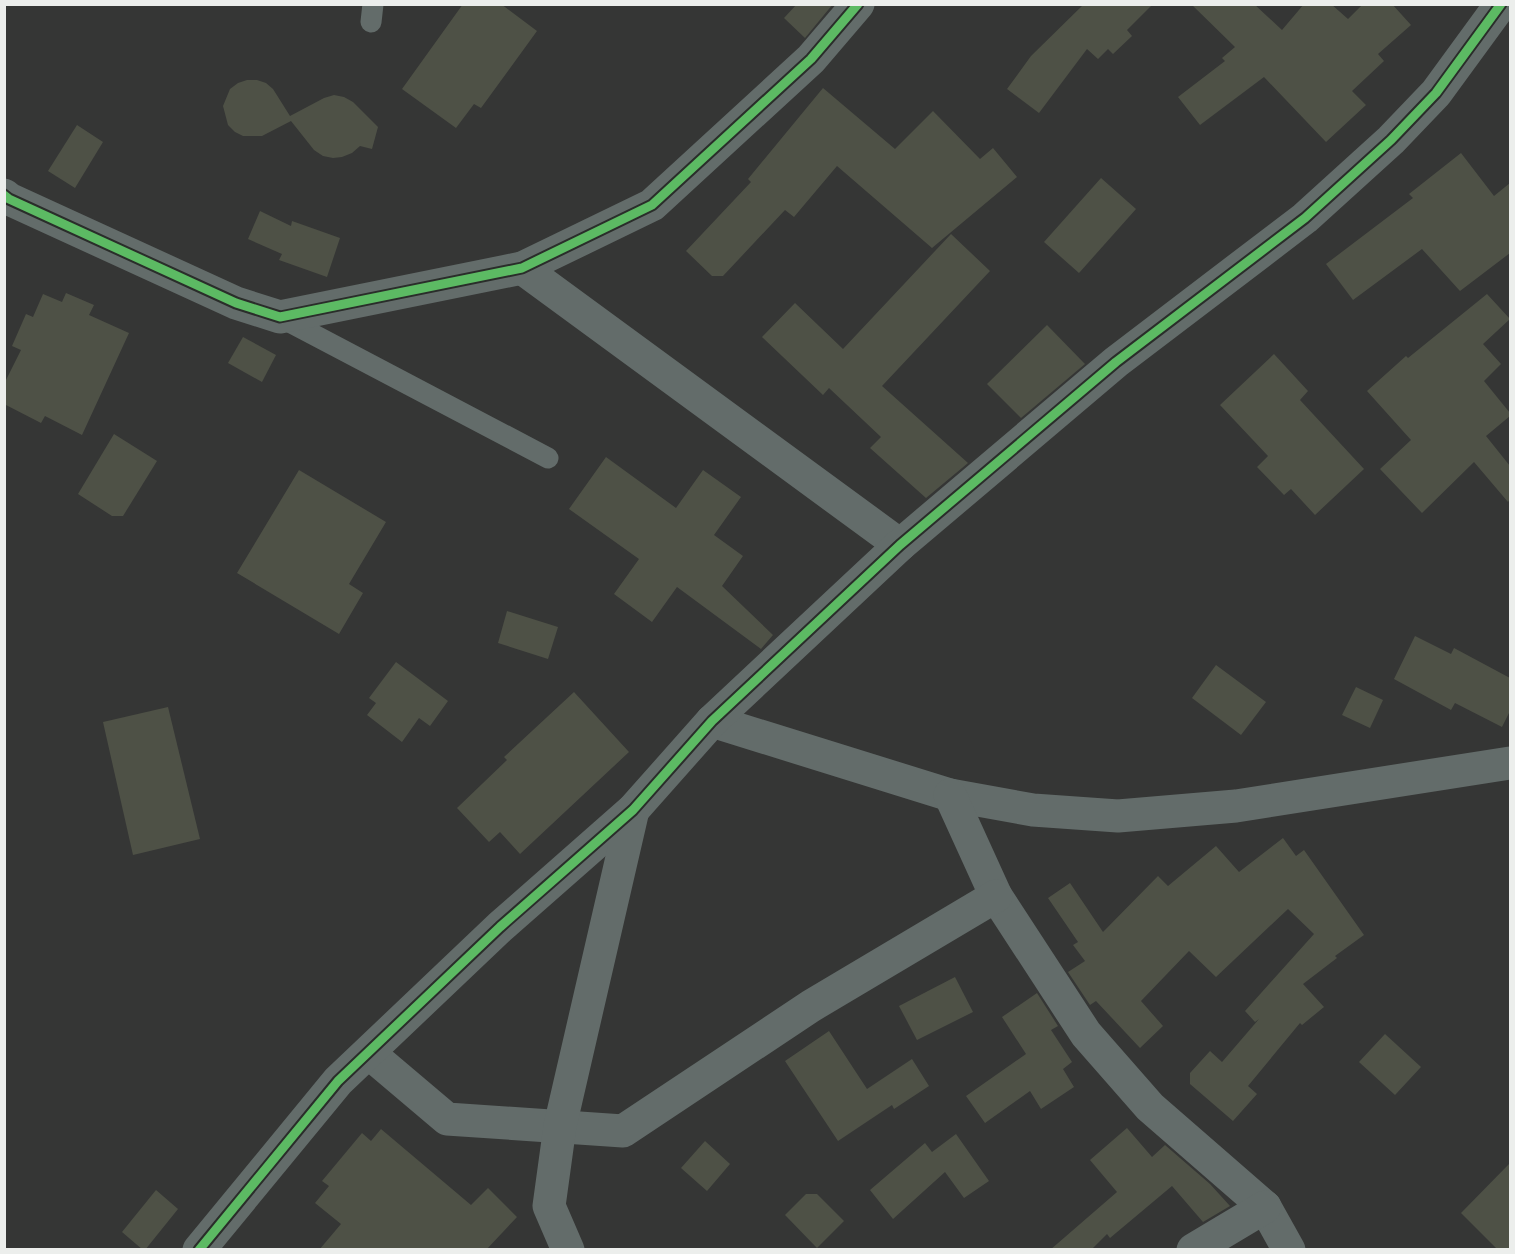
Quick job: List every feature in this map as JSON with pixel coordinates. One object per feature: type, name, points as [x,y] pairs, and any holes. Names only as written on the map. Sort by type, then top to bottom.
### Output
[{"type":"street","points":[[4,195],[9,200],[236,303],[280,317],[522,268],[652,205],[811,59],[858,4]]},
{"type":"street","points":[[199,1250],[338,1081],[500,927],[633,810],[712,721],[900,545],[1116,362],[1305,218],[1391,140],[1436,93],[1502,4]]},
{"type":"street","points":[[522,268],[900,545]]},
{"type":"street","points":[[712,721],[950,795],[1033,810],[1118,816],[1236,806],[1510,763]]},
{"type":"street","points":[[950,795],[996,896],[1086,1034],[1150,1107],[1265,1208],[1288,1250]]},
{"type":"street","points":[[568,1250],[549,1206],[560,1126],[633,810]]},
{"type":"street","points":[[369,1053],[447,1119],[623,1131],[811,1006],[996,896]]},
{"type":"street","points":[[1193,1250],[1265,1208]]},
{"type":"lane","points":[[280,317],[548,458]]},
{"type":"building","points":[[463,4],[501,4],[537,31],[481,108],[474,104],[456,128],[402,89]]},
{"type":"building","points":[[797,4],[833,4],[805,38],[784,18]]},
{"type":"building","points":[[1084,4],[1153,4],[1127,30],[1132,36],[1113,54],[1108,49],[1098,59],[1087,49],[1039,113],[1007,89],[1031,56]]},
{"type":"building","points":[[1191,4],[1254,4],[1282,30],[1304,4],[1331,4],[1348,19],[1363,4],[1392,4],[1411,25],[1378,54],[1384,61],[1352,91],[1366,105],[1326,142],[1264,77],[1200,125],[1178,97],[1225,61],[1222,58],[1235,47]]},
{"type":"building","points":[[247,80],[266,83],[273,89],[290,116],[324,98],[334,95],[344,97],[353,102],[378,127],[372,149],[360,146],[352,153],[342,157],[323,156],[314,150],[291,121],[262,136],[243,136],[235,132],[228,125],[223,106],[230,89]]},
{"type":"building","points":[[823,88],[895,149],[933,111],[980,159],[993,148],[1017,177],[932,248],[837,166],[794,217],[785,210],[723,276],[712,276],[686,251],[751,182],[748,179]]},
{"type":"building","points":[[77,125],[103,142],[75,188],[48,171]]},
{"type":"building","points":[[1461,153],[1494,196],[1510,183],[1510,253],[1460,291],[1422,249],[1353,300],[1326,264],[1413,198],[1409,194]]},
{"type":"building","points":[[1101,178],[1136,209],[1079,273],[1044,242]]},
{"type":"building","points":[[260,211],[291,226],[292,221],[340,238],[327,277],[279,260],[282,254],[248,239]]},
{"type":"building","points":[[951,234],[990,271],[882,386],[968,463],[926,498],[870,448],[881,437],[829,388],[823,395],[762,337],[795,303],[843,349]]},
{"type":"building","points":[[66,293],[94,305],[89,315],[129,333],[82,435],[45,416],[41,423],[4,404],[4,384],[21,350],[12,346],[26,314],[33,317],[43,294],[62,302]]},
{"type":"building","points":[[1487,294],[1510,319],[1483,344],[1501,364],[1484,381],[1510,413],[1510,416],[1486,436],[1510,466],[1510,499],[1508,502],[1474,462],[1422,513],[1380,469],[1411,440],[1367,391],[1406,356],[1408,358]]},
{"type":"building","points":[[1047,325],[1085,364],[1021,418],[987,384]]},
{"type":"building","points":[[243,337],[276,355],[262,382],[228,363]]},
{"type":"building","points":[[1274,354],[1308,391],[1300,400],[1364,469],[1315,515],[1291,489],[1284,495],[1257,467],[1268,456],[1220,405]]},
{"type":"building","points":[[114,434],[157,461],[123,516],[112,516],[78,494]]},
{"type":"building","points":[[606,457],[676,508],[703,470],[741,497],[714,535],[743,556],[722,586],[773,635],[761,649],[677,587],[652,622],[614,594],[639,559],[569,509]]},
{"type":"building","points":[[299,470],[386,522],[349,584],[363,593],[339,634],[237,573]]},
{"type":"building","points":[[507,611],[558,627],[548,659],[498,643]]},
{"type":"building","points":[[1415,636],[1451,654],[1454,648],[1510,678],[1510,711],[1502,727],[1455,703],[1451,710],[1394,679]]},
{"type":"building","points":[[396,662],[448,701],[430,726],[419,718],[402,742],[367,715],[376,703],[369,698]]},
{"type":"building","points":[[1216,665],[1266,702],[1241,735],[1192,698]]},
{"type":"building","points":[[1356,687],[1383,700],[1370,728],[1342,715]]},
{"type":"building","points":[[574,692],[629,752],[520,854],[500,832],[489,842],[457,808],[507,760],[504,757]]},
{"type":"building","points":[[168,707],[200,839],[133,855],[103,722]]},
{"type":"building","points":[[1283,838],[1296,856],[1304,850],[1364,935],[1303,984],[1324,1007],[1302,1025],[1300,1023],[1248,1086],[1257,1094],[1233,1121],[1190,1084],[1190,1073],[1210,1051],[1222,1062],[1259,1019],[1255,1022],[1245,1011],[1314,934],[1288,909],[1216,977],[1189,951],[1141,1001],[1163,1026],[1140,1048],[1096,1001],[1090,1005],[1068,972],[1085,961],[1073,945],[1078,942],[1048,898],[1070,883],[1103,932],[1158,876],[1168,886],[1216,846],[1239,872]]},
{"type":"building","points":[[955,977],[973,1012],[917,1040],[899,1006]]},
{"type":"building","points":[[1037,993],[1058,1026],[1051,1030],[1072,1062],[1063,1069],[1074,1087],[1041,1109],[1030,1091],[985,1123],[966,1096],[1026,1054],[1002,1017]]},
{"type":"building","points":[[829,1031],[867,1089],[912,1059],[929,1086],[894,1109],[892,1105],[838,1141],[785,1061]]},
{"type":"building","points":[[1385,1034],[1421,1067],[1395,1095],[1359,1062]]},
{"type":"building","points":[[1127,1128],[1152,1157],[1165,1145],[1210,1184],[1230,1206],[1203,1222],[1172,1186],[1110,1238],[1107,1234],[1091,1250],[1050,1250],[1117,1192],[1090,1160]]},
{"type":"building","points":[[381,1129],[471,1205],[488,1188],[517,1217],[486,1250],[319,1250],[341,1224],[315,1203],[329,1186],[322,1181],[362,1133],[371,1141]]},
{"type":"building","points":[[956,1134],[989,1181],[964,1198],[945,1172],[893,1219],[870,1190],[925,1143],[932,1152]]},
{"type":"building","points":[[705,1141],[730,1164],[707,1191],[681,1168]]},
{"type":"building","points":[[1510,1163],[1510,1250],[1498,1250],[1461,1213]]},
{"type":"building","points":[[156,1190],[178,1209],[143,1250],[122,1232]]},
{"type":"building","points":[[806,1194],[817,1194],[844,1221],[817,1248],[785,1215]]},
{"type":"cycle path","points":[[4,195],[236,303],[280,317],[522,268],[652,205],[811,59],[858,4]]},
{"type":"cycle path","points":[[199,1250],[338,1081],[500,927],[633,810],[712,721],[900,545],[1116,362],[1305,218],[1391,140],[1436,93],[1501,4]]}]
